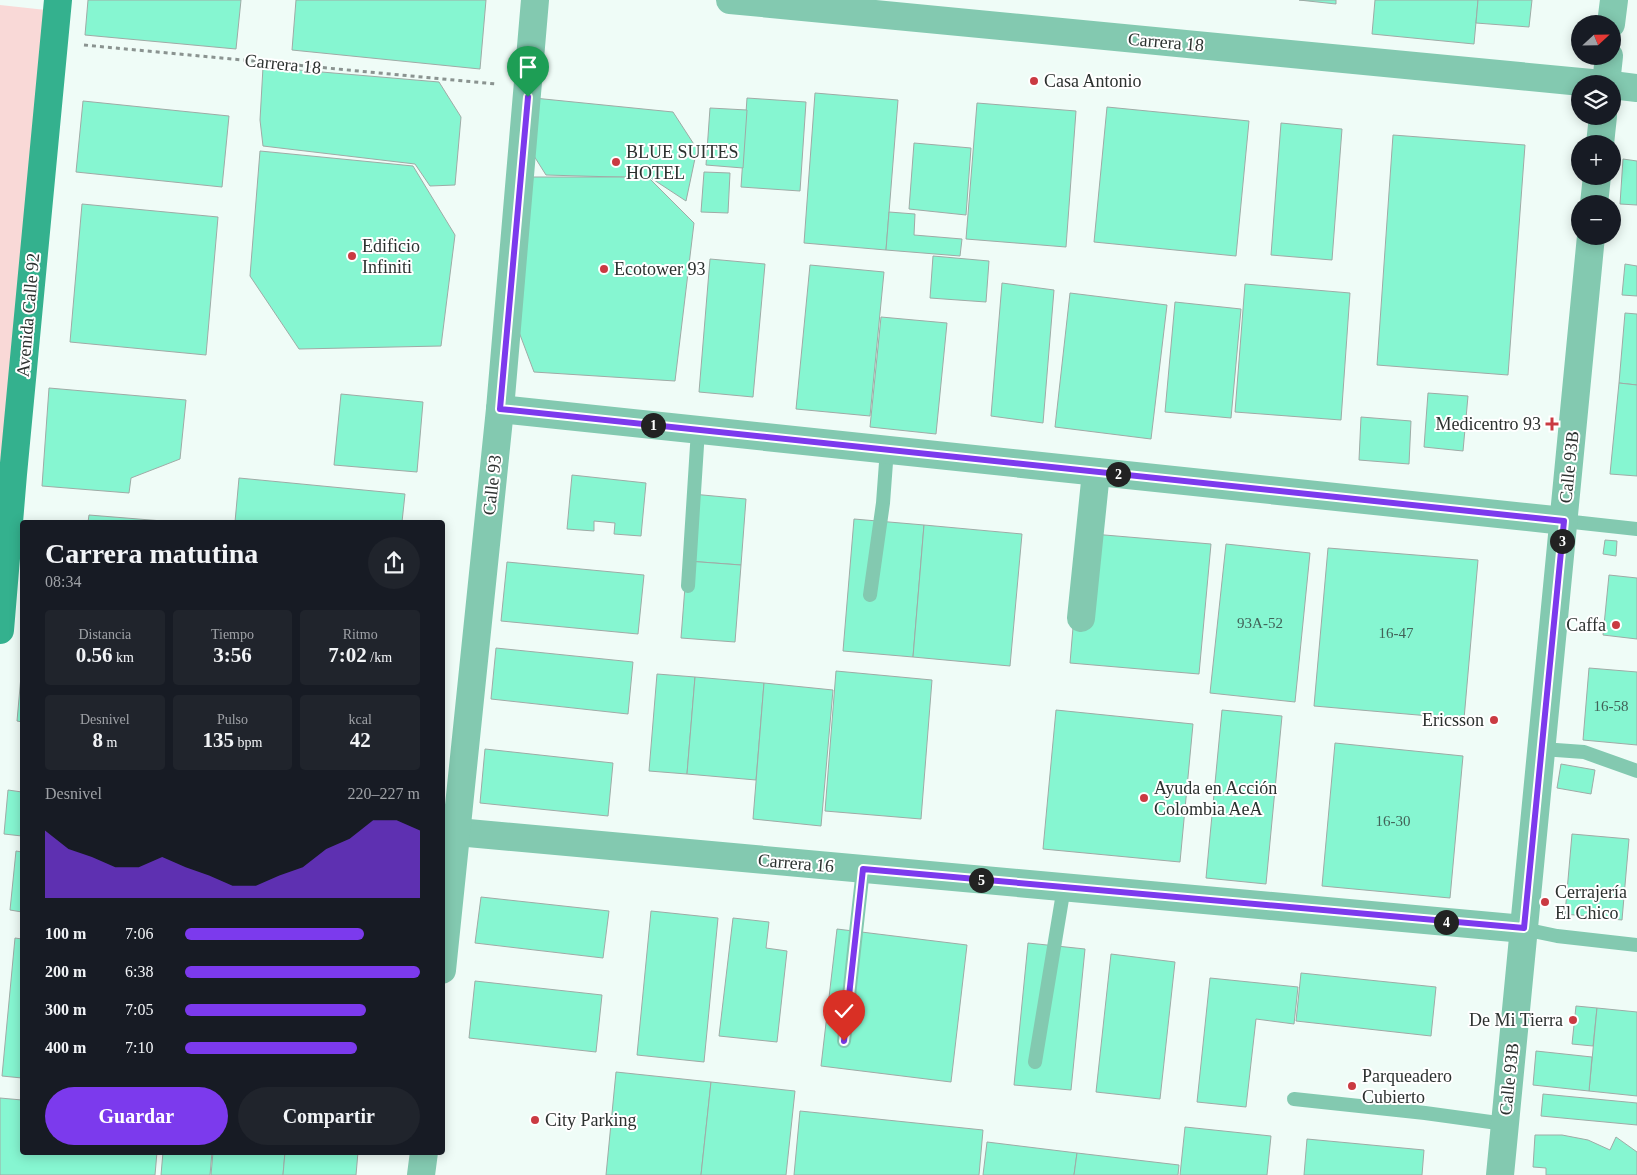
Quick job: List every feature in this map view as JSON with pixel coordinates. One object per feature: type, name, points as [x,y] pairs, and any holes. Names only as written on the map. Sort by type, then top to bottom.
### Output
[{"type":"main road","name":"Avenida Calle 92","points":[[0,630],[58,0]]},
{"type":"street","name":"Calle 93","points":[[445,942],[500,409],[535,0]]},
{"type":"street","name":"Carrera 18","points":[[730,0],[1571,81]]},
{"type":"street","points":[[1612,15],[1614,0]]},
{"type":"street","points":[[1621,86],[1637,88]]},
{"type":"street","name":"Calle 93B","points":[[1500,1175],[1590,245]]},
{"type":"street","points":[[500,409],[1564,521]]},
{"type":"street","points":[[1081,618],[1096,472]]},
{"type":"street","name":"Carrera 16","points":[[457,832],[1524,928]]},
{"type":"street","points":[[421,1175],[424,1155]]},
{"type":"lane","points":[[688,586],[698,430]]},
{"type":"lane","points":[[870,595],[883,503],[887,449]]},
{"type":"lane","points":[[1564,521],[1637,529]]},
{"type":"lane","points":[[1542,750],[1584,752],[1637,771]]},
{"type":"lane","points":[[844,1041],[863,869]]},
{"type":"lane","points":[[1035,1062],[1064,887]]},
{"type":"lane","points":[[1524,928],[1557,936],[1637,945]]},
{"type":"lane","points":[[1294,1099],[1425,1113],[1505,1124]]},
{"type":"path","name":"Carrera 18","points":[[79,45],[496,84]]},
{"type":"shaded area","points":[[0,5],[46,10],[0,495]]},
{"type":"building","points":[[88,0],[241,0],[236,49],[85,35]]},
{"type":"building","points":[[296,0],[486,0],[480,69],[292,50]]},
{"type":"building","points":[[1299,0],[1336,0],[1336,4]]},
{"type":"building","points":[[1375,0],[1478,0],[1474,44],[1372,34]]},
{"type":"building","points":[[1478,0],[1532,0],[1529,27],[1476,23]]},
{"type":"building","points":[[263,67],[439,82],[461,117],[455,185],[430,186],[415,164],[263,146],[260,120]]},
{"type":"building","points":[[815,93],[898,100],[886,250],[804,243]]},
{"type":"building","name":"BLUE SUITES HOTEL","points":[[534,98],[673,112],[697,149],[686,201],[651,178],[546,175],[529,148]]},
{"type":"building","points":[[747,98],[806,102],[800,191],[741,187]]},
{"type":"building","points":[[83,101],[229,116],[222,187],[76,172]]},
{"type":"building","points":[[977,103],[1076,111],[1066,247],[966,239]]},
{"type":"building","points":[[1107,107],[1249,121],[1236,256],[1094,242]]},
{"type":"building","points":[[710,108],[747,110],[743,168],[706,165]]},
{"type":"building","points":[[1281,123],[1342,129],[1332,260],[1271,255]]},
{"type":"building","points":[[1393,135],[1525,145],[1508,375],[1377,365]]},
{"type":"building","points":[[914,143],[971,148],[966,215],[909,209]]},
{"type":"building","name":"Edificio Infiniti","points":[[260,151],[413,166],[455,235],[441,346],[299,349],[250,276]]},
{"type":"building","points":[[1623,159],[1637,161],[1637,205],[1621,204]]},
{"type":"building","points":[[704,172],[730,173],[728,213],[701,212]]},
{"type":"building","name":"Ecotower 93","points":[[533,177],[648,177],[694,223],[675,381],[534,372],[513,316]]},
{"type":"building","points":[[82,204],[218,217],[206,355],[70,342]]},
{"type":"building","points":[[889,212],[915,214],[914,235],[962,239],[960,256],[886,250]]},
{"type":"building","points":[[933,256],[989,261],[986,302],[930,298]]},
{"type":"building","points":[[710,259],[765,264],[753,397],[699,392]]},
{"type":"building","points":[[1625,264],[1637,266],[1637,296],[1622,295]]},
{"type":"building","points":[[810,265],[884,272],[870,416],[796,409]]},
{"type":"building","points":[[1002,283],[1054,290],[1043,423],[991,416]]},
{"type":"building","points":[[1245,284],[1350,293],[1341,420],[1235,412]]},
{"type":"building","points":[[1070,293],[1167,305],[1151,439],[1055,427]]},
{"type":"building","points":[[1175,302],[1241,309],[1231,418],[1165,412]]},
{"type":"building","points":[[1625,313],[1637,314],[1637,385],[1619,383]]},
{"type":"building","points":[[881,317],[947,323],[936,434],[870,427]]},
{"type":"building","points":[[1619,383],[1637,385],[1637,476],[1610,474]]},
{"type":"building","points":[[49,388],[186,400],[180,459],[131,478],[129,493],[42,486]]},
{"type":"building","points":[[1428,393],[1468,396],[1463,451],[1424,447]]},
{"type":"building","points":[[341,394],[423,402],[417,472],[334,465]]},
{"type":"building","points":[[1361,417],[1411,421],[1409,464],[1359,460]]},
{"type":"building","points":[[572,475],[646,483],[641,536],[614,534],[615,523],[594,521],[594,531],[567,529]]},
{"type":"building","points":[[239,478],[405,494],[402,520],[235,520]]},
{"type":"building","points":[[692,494],[746,499],[741,565],[687,561]]},
{"type":"building","points":[[89,515],[150,520],[88,520]]},
{"type":"building","points":[[854,519],[924,525],[913,657],[843,651]]},
{"type":"building","points":[[924,525],[1022,534],[1010,666],[913,657]]},
{"type":"building","points":[[1081,533],[1211,544],[1199,674],[1070,663]]},
{"type":"building","points":[[1605,540],[1617,541],[1616,556],[1603,554]]},
{"type":"building","points":[[1226,544],[1310,553],[1295,702],[1210,693]]},
{"type":"building","points":[[1328,548],[1478,560],[1464,719],[1314,706]]},
{"type":"building","points":[[687,561],[741,565],[735,642],[681,638]]},
{"type":"building","points":[[507,562],[644,575],[638,634],[501,621]]},
{"type":"building","points":[[1609,575],[1637,578],[1637,639],[1603,635]]},
{"type":"building","points":[[496,648],[633,662],[628,714],[491,699]]},
{"type":"building","points":[[1589,668],[1637,672],[1637,745],[1583,740]]},
{"type":"building","points":[[836,671],[932,680],[921,819],[825,811]]},
{"type":"building","points":[[657,674],[695,677],[687,774],[649,771]]},
{"type":"building","points":[[695,677],[764,683],[756,780],[687,774]]},
{"type":"building","points":[[764,683],[833,690],[821,826],[753,819]]},
{"type":"building","points":[[20,687],[20,722],[17,721]]},
{"type":"building","points":[[1056,710],[1193,724],[1180,862],[1043,849]]},
{"type":"building","points":[[1222,710],[1282,716],[1266,884],[1206,878]]},
{"type":"building","points":[[1335,743],[1463,756],[1450,898],[1322,886]]},
{"type":"building","points":[[485,749],[613,763],[608,816],[480,803]]},
{"type":"building","points":[[1561,764],[1595,770],[1591,794],[1557,788]]},
{"type":"building","points":[[8,790],[20,792],[20,836],[4,834]]},
{"type":"building","points":[[1572,834],[1629,839],[1622,920],[1565,914]]},
{"type":"building","points":[[16,851],[20,852],[20,912],[10,910]]},
{"type":"building","points":[[481,897],[609,911],[603,958],[475,943]]},
{"type":"building","points":[[651,911],[718,918],[704,1062],[637,1055]]},
{"type":"building","points":[[733,918],[769,922],[766,948],[787,951],[777,1042],[719,1036]]},
{"type":"building","points":[[837,929],[967,945],[951,1082],[821,1066]]},
{"type":"building","points":[[15,938],[20,939],[20,1078],[2,1076]]},
{"type":"building","points":[[1028,943],[1085,949],[1071,1090],[1014,1085]]},
{"type":"building","points":[[1111,954],[1175,962],[1160,1099],[1096,1092]]},
{"type":"building","points":[[1301,973],[1436,987],[1431,1036],[1296,1021]]},
{"type":"building","points":[[1210,978],[1298,987],[1294,1024],[1256,1019],[1246,1107],[1197,1102]]},
{"type":"building","points":[[475,981],[602,995],[596,1052],[469,1038]]},
{"type":"building","points":[[1576,1006],[1597,1008],[1593,1046],[1572,1044]]},
{"type":"building","points":[[1597,1008],[1637,1012],[1637,1096],[1589,1091]]},
{"type":"building","points":[[1536,1051],[1592,1057],[1589,1091],[1533,1085]]},
{"type":"building","points":[[616,1072],[711,1082],[701,1175],[606,1175]]},
{"type":"building","points":[[711,1082],[795,1091],[786,1175],[701,1175]]},
{"type":"building","points":[[1543,1094],[1637,1103],[1637,1125],[1541,1116]]},
{"type":"building","points":[[0,1098],[20,1100],[20,1155],[157,1155],[155,1175],[0,1175]]},
{"type":"building","points":[[800,1111],[983,1130],[979,1175],[794,1175]]},
{"type":"building","points":[[1185,1127],[1271,1136],[1267,1175],[1180,1175]]},
{"type":"building","points":[[1535,1135],[1562,1135],[1588,1140],[1610,1150],[1616,1137],[1637,1152],[1637,1175],[1546,1175],[1546,1168],[1533,1167]]},
{"type":"building","points":[[1307,1139],[1424,1150],[1422,1175],[1304,1175]]},
{"type":"building","points":[[987,1142],[1077,1153],[1074,1175],[983,1175]]},
{"type":"building","points":[[1077,1153],[1179,1165],[1178,1175],[1074,1175]]},
{"type":"building","points":[[163,1155],[212,1155],[210,1175],[161,1175]]},
{"type":"building","points":[[213,1155],[285,1155],[283,1175],[211,1175]]},
{"type":"building","points":[[285,1155],[358,1155],[356,1175],[283,1175]]},
{"type":"place","name":"Casa Antonio","points":[[1034,81]]},
{"type":"place","name":"BLUE SUITES HOTEL","points":[[616,162]]},
{"type":"place","name":"Edificio Infiniti","points":[[352,256]]},
{"type":"place","name":"Ecotower 93","points":[[604,269]]},
{"type":"place","name":"Medicentro 93","points":[[1552,424]]},
{"type":"place","name":"Caffa","points":[[1616,625]]},
{"type":"place","name":"Ericsson","points":[[1494,720]]},
{"type":"place","name":"Ayuda en Acción Colombia AeA","points":[[1144,798]]},
{"type":"place","name":"Cerrajería El Chico","points":[[1545,902]]},
{"type":"place","name":"De Mi Tierra","points":[[1573,1020]]},
{"type":"place","name":"Parqueadero Cubierto","points":[[1352,1086]]},
{"type":"place","name":"City Parking","points":[[535,1120]]},
{"type":"route","points":[[528,97],[500,409],[1564,521],[1524,928],[863,869],[844,1041]]}]
